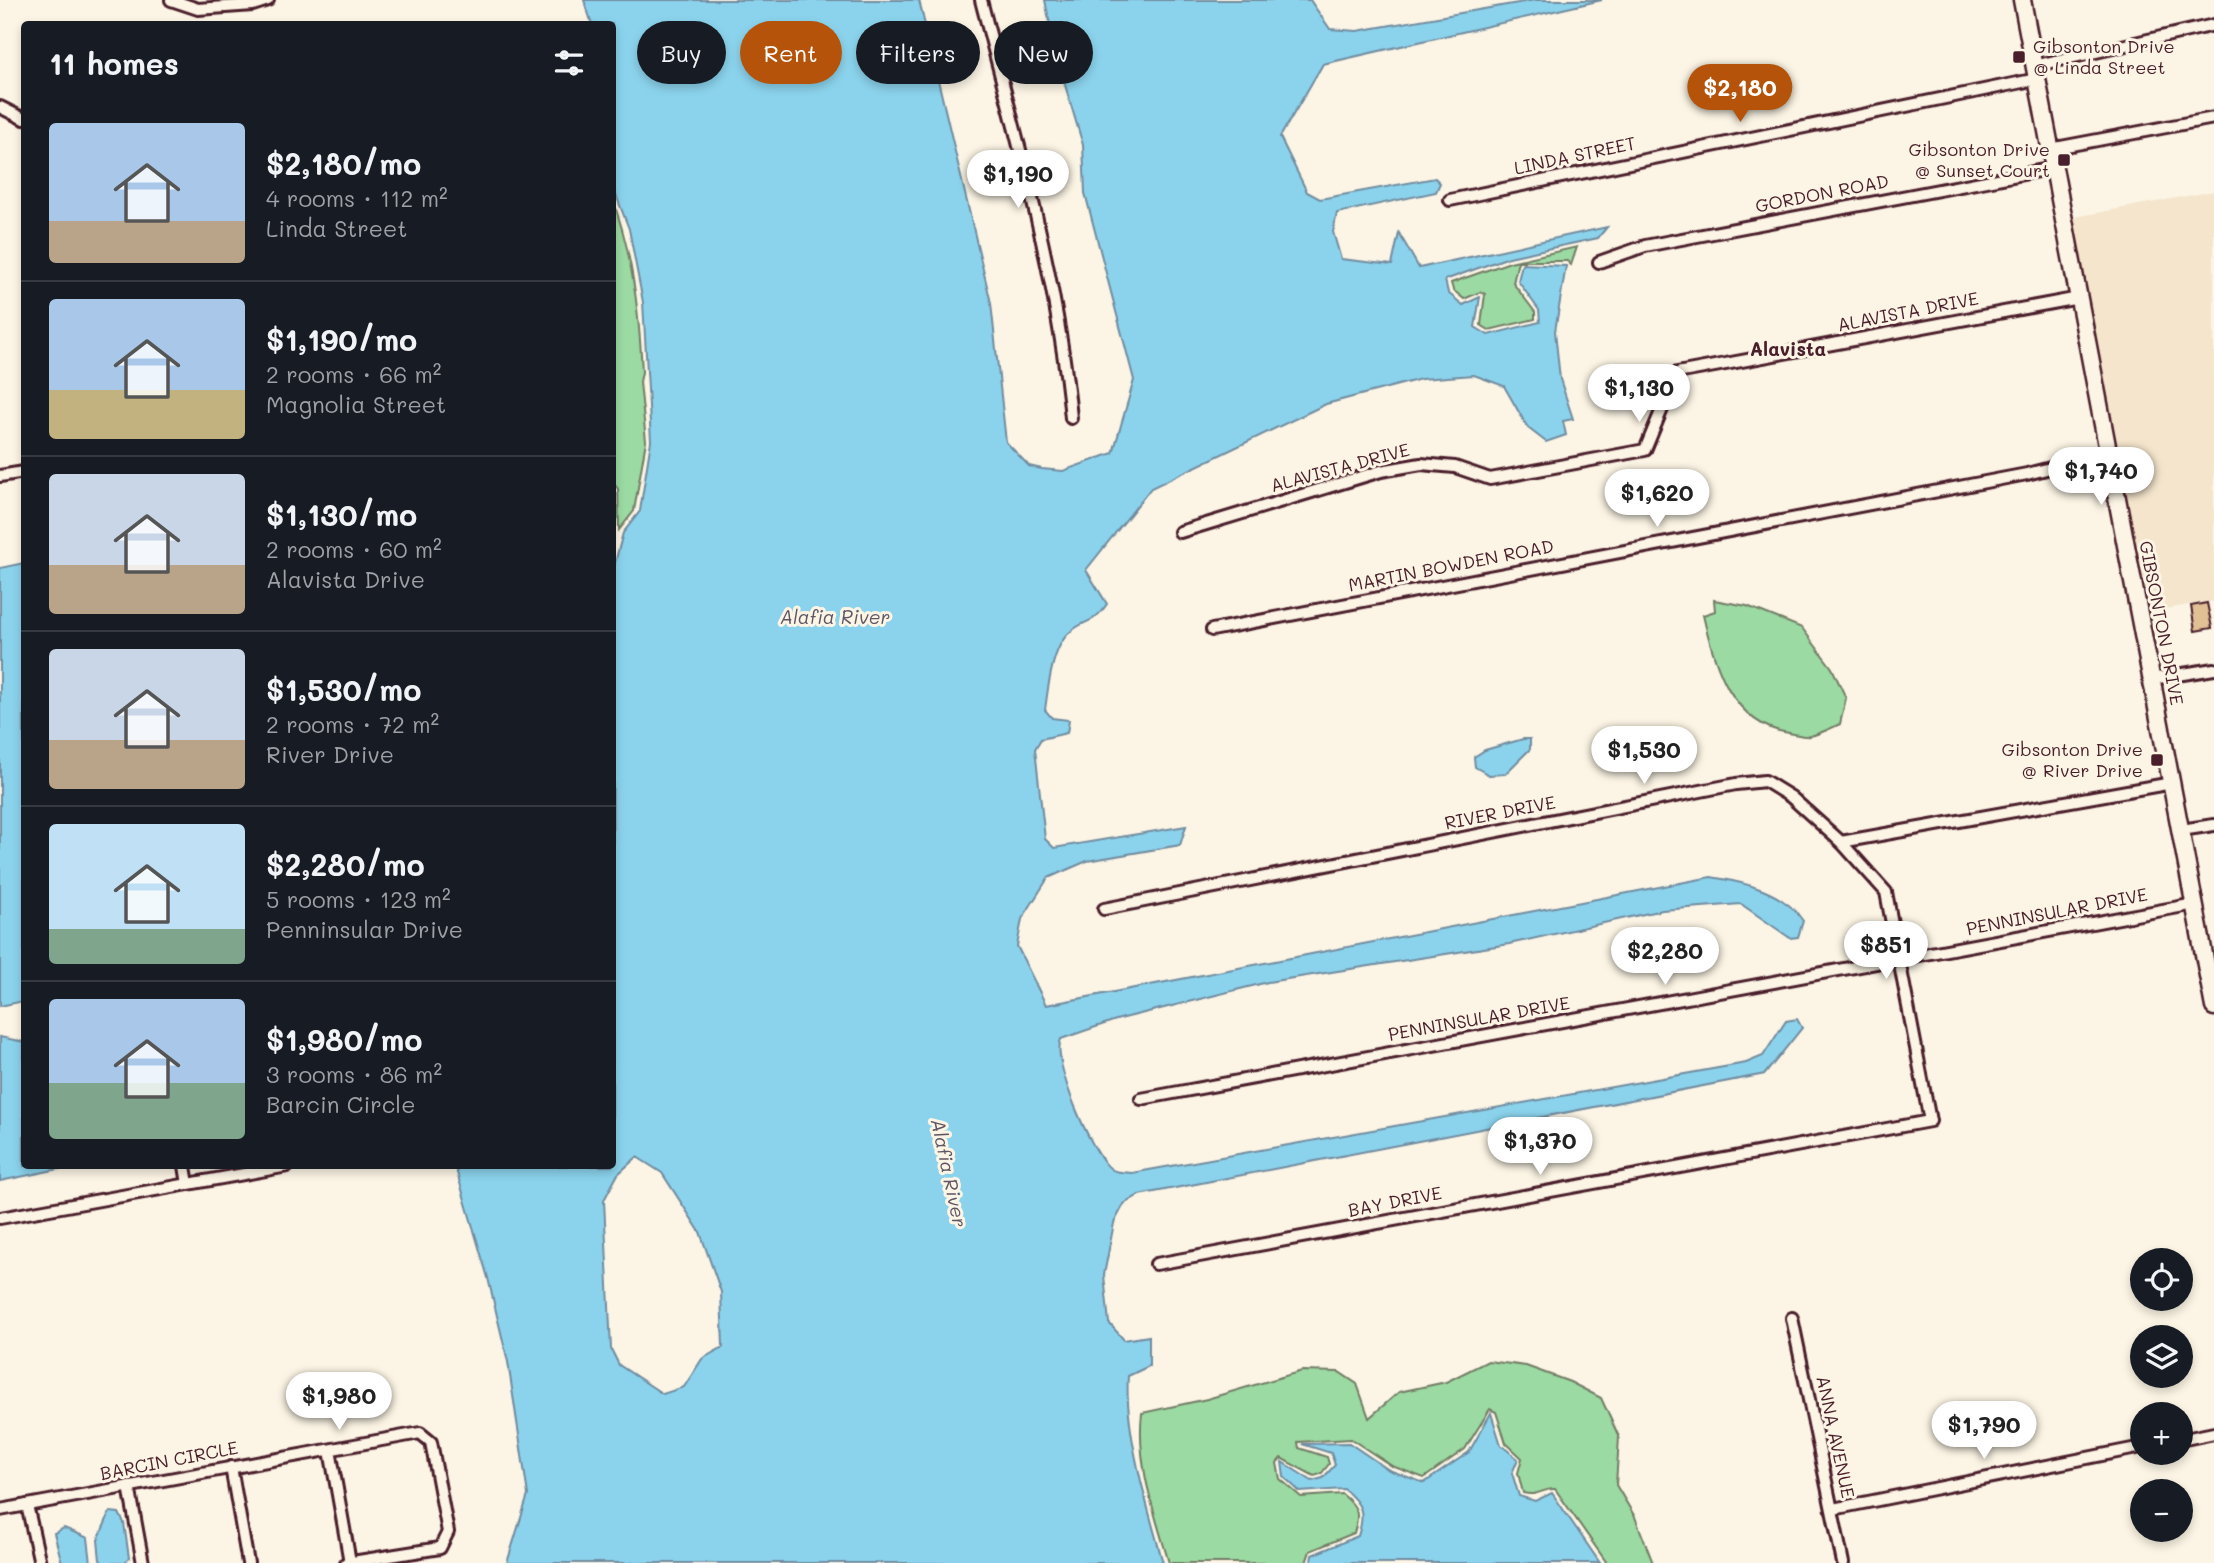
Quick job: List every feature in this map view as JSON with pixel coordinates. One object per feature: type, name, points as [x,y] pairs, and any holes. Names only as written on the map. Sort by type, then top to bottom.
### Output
[{"type":"main road","name":"GIBSONTON DRIVE","points":[[2022,0],[2214,1007]]},
{"type":"street","points":[[171,0],[198,9],[253,5],[268,0]]},
{"type":"street","points":[[981,0],[1025,169],[1066,367],[1071,418]]},
{"type":"street","name":"LINDA STREET","points":[[1450,200],[2036,72],[2214,25]]},
{"type":"street","points":[[0,107],[21,117]]},
{"type":"street","points":[[2050,149],[2214,118]]},
{"type":"street","name":"GORDON ROAD","points":[[1599,262],[1645,246],[2054,168]]},
{"type":"street","name":"ALAVISTA DRIVE","points":[[1180,531],[1381,471],[1421,464],[1455,467],[1490,479],[1645,450],[1677,373],[2079,298]]},
{"type":"street","name":"MARTIN BOWDEN ROAD","points":[[1212,630],[2027,474],[2109,453]]},
{"type":"street","points":[[0,476],[21,472]]},
{"type":"street","points":[[2152,679],[2214,669]]},
{"type":"street","name":"RIVER DRIVE","points":[[1104,909],[1765,780],[1791,797],[1841,842]]},
{"type":"street","points":[[1841,842],[2172,783]]},
{"type":"street","points":[[2181,830],[2214,825]]},
{"type":"street","points":[[1841,842],[1886,892],[1898,960]]},
{"type":"street","name":"PENNINSULAR DRIVE","points":[[1141,1099],[2195,904]]},
{"type":"street","name":"BAY DRIVE","points":[[1156,1264],[1930,1121],[1898,960]]},
{"type":"street","points":[[186,1169],[188,1184]]},
{"type":"street","points":[[0,1218],[271,1169]]},
{"type":"street","name":"ANNA AVENUE","points":[[1792,1318],[1843,1563]]},
{"type":"street","name":"BARCIN CIRCLE","points":[[0,1510],[420,1433],[431,1442],[448,1532],[440,1548],[349,1563]]},
{"type":"street","points":[[2193,1437],[2214,1433]]},
{"type":"street","points":[[1833,1508],[2130,1449]]},
{"type":"street","points":[[330,1450],[349,1563]]},
{"type":"street","points":[[232,1467],[248,1563]]},
{"type":"street","points":[[129,1486],[143,1563]]},
{"type":"street","points":[[27,1505],[40,1563]]},
{"type":"shaded area","points":[[2214,191],[2214,601],[2146,612],[2070,218]]},
{"type":"green space","points":[[616,210],[634,284],[646,441],[634,511],[619,530]]},
{"type":"green space","points":[[1577,247],[1571,265],[1567,261],[1518,261],[1513,283],[1535,312],[1535,319],[1489,330],[1481,325],[1485,294],[1480,292],[1464,299],[1453,290],[1451,283],[1510,262]]},
{"type":"green space","points":[[1714,600],[1747,606],[1802,628],[1832,668],[1846,698],[1840,724],[1808,736],[1769,728],[1753,718],[1729,689],[1713,653],[1703,615],[1715,611]]},
{"type":"green space","points":[[1488,1361],[1526,1366],[1570,1382],[1601,1398],[1619,1437],[1616,1485],[1635,1517],[1653,1563],[1607,1563],[1555,1489],[1533,1494],[1523,1493],[1518,1473],[1522,1458],[1506,1443],[1496,1412],[1490,1409],[1465,1449],[1424,1478],[1392,1466],[1351,1439],[1298,1442],[1299,1448],[1327,1457],[1329,1464],[1321,1474],[1314,1476],[1281,1458],[1277,1463],[1280,1479],[1301,1497],[1342,1494],[1354,1507],[1357,1515],[1354,1533],[1310,1551],[1306,1563],[1169,1563],[1144,1470],[1142,1413],[1207,1399],[1302,1371],[1339,1372],[1357,1384],[1369,1418],[1399,1392],[1446,1382]]},
{"type":"water","name":"Alafia River","points":[[584,0],[919,0],[924,21],[856,21],[856,84],[939,84],[991,303],[1006,442],[1029,466],[1063,471],[1113,453],[1134,380],[1085,193],[1083,145],[1065,84],[1093,84],[1093,21],[1049,21],[1045,0],[1310,0],[1330,29],[1357,31],[1535,0],[1602,0],[1323,64],[1280,137],[1307,192],[1320,199],[1435,178],[1440,183],[1436,192],[1337,213],[1333,232],[1341,259],[1392,265],[1399,233],[1419,268],[1607,227],[1598,238],[1509,257],[1445,280],[1448,293],[1463,305],[1480,297],[1475,327],[1488,335],[1540,322],[1539,310],[1518,281],[1522,264],[1566,266],[1555,331],[1560,379],[1573,419],[1563,421],[1566,435],[1546,442],[1528,428],[1504,386],[1474,375],[1421,379],[1326,404],[1151,488],[1086,570],[1107,604],[1097,616],[1069,633],[1058,648],[1045,710],[1052,718],[1069,720],[1067,733],[1041,739],[1035,749],[1045,839],[1054,848],[1186,826],[1180,845],[1087,861],[1048,878],[1022,919],[1017,946],[1046,1005],[1711,877],[1763,890],[1786,903],[1803,921],[1798,937],[1790,938],[1741,904],[1662,910],[1509,944],[1268,982],[1116,1020],[1061,1039],[1059,1050],[1062,1067],[1084,1128],[1103,1160],[1111,1169],[1121,1172],[1132,1173],[1746,1063],[1763,1056],[1786,1021],[1797,1019],[1802,1028],[1765,1074],[1139,1195],[1124,1204],[1114,1223],[1104,1275],[1109,1323],[1124,1340],[1149,1336],[1149,1366],[1128,1376],[1128,1398],[1138,1470],[1163,1563],[507,1563],[528,1495],[508,1362],[488,1278],[456,1169],[616,1169],[616,559],[623,533],[640,511],[651,441],[643,302],[629,229],[616,195],[616,21],[591,21]],"holes":[[[637,1157],[662,1173],[700,1232],[721,1292],[723,1347],[702,1359],[684,1387],[663,1394],[619,1365],[611,1349],[604,1200],[618,1174]]]},
{"type":"water","points":[[21,564],[21,1002],[0,1006],[0,568]]},
{"type":"water","points":[[1530,739],[1530,749],[1505,774],[1489,775],[1475,767],[1474,757],[1485,750]]},
{"type":"water","points":[[0,1037],[21,1041],[21,1169],[59,1169],[0,1181]]},
{"type":"water","points":[[1491,1413],[1501,1445],[1518,1459],[1512,1473],[1519,1496],[1535,1501],[1552,1493],[1600,1563],[1311,1563],[1312,1555],[1358,1536],[1362,1515],[1359,1505],[1344,1489],[1300,1492],[1284,1477],[1282,1462],[1312,1481],[1323,1478],[1335,1465],[1331,1453],[1302,1444],[1349,1443],[1389,1470],[1424,1483],[1469,1452]]},
{"type":"water","points":[[110,1512],[119,1513],[124,1523],[129,1558],[125,1563],[103,1563],[100,1560],[98,1540]]},
{"type":"water","points":[[64,1528],[88,1538],[91,1563],[62,1563],[54,1533]]},
{"type":"building","points":[[2207,603],[2212,628],[2195,631],[2191,606]]},
{"type":"place","name":"Gibsonton Drive @ Linda Street","points":[[2019,57]]},
{"type":"place","name":"Gibsonton Drive @ Sunset Court","points":[[2064,160]]},
{"type":"place","name":"Gibsonton Drive @ River Drive","points":[[2157,760]]},
{"type":"district","name":"Alavista","points":[[1788,349]]}]
